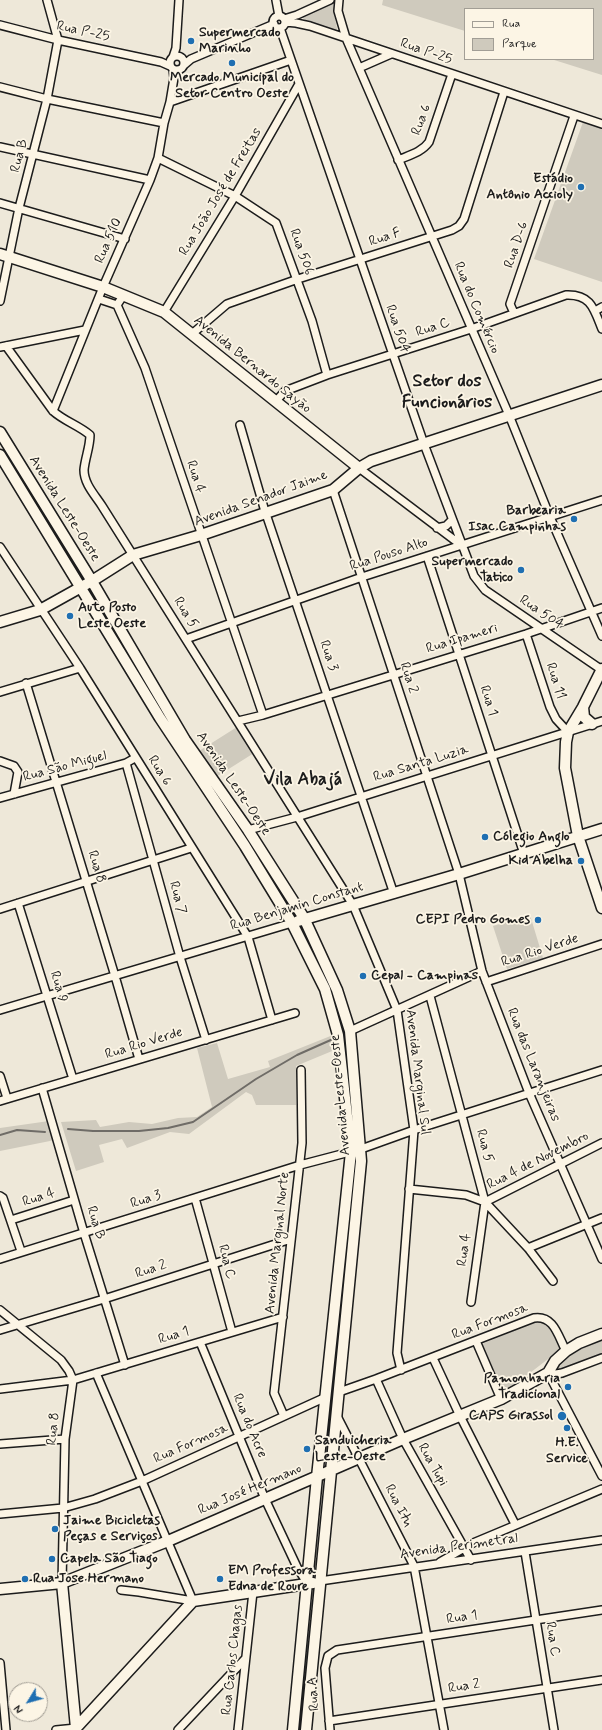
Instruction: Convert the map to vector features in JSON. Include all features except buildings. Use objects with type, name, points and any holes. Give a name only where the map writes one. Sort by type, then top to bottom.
[{"type":"main road","name":"Avenida Bernardo Sayão","points":[[5,256],[103,287],[164,312],[359,468]]},
{"type":"main road","name":"Avenida Senador Jaime","points":[[0,622],[40,610],[92,581],[133,555],[201,535],[333,490],[359,468],[371,461],[602,385]]},
{"type":"main road","name":"Avenida Leste-Oeste","points":[[0,432],[92,581],[185,740],[248,830],[304,918],[337,990],[350,1031],[356,1150],[337,1416],[306,1730]]},
{"type":"main road","name":"Avenida Leste-Oeste","points":[[0,456],[160,718],[245,846],[292,922],[325,989],[338,1035],[356,1150],[317,1477],[293,1730]]},
{"type":"main road","points":[[602,670],[568,732],[565,768],[578,836],[602,908]]},
{"type":"main road","points":[[583,707],[584,717],[597,722]]},
{"type":"main road","name":"Rua Benjamin Constant","points":[[292,922],[394,894],[602,829]]},
{"type":"main road","name":"Rua José Hermano","points":[[0,1589],[62,1583],[168,1541],[403,1439],[501,1399],[548,1373],[555,1361],[566,1351],[579,1343],[602,1334]]},
{"type":"main road","points":[[76,1729],[193,1601],[320,1581]]},
{"type":"main road","points":[[62,1583],[76,1729]]},
{"type":"street","points":[[47,0],[58,40]]},
{"type":"street","points":[[179,0],[176,48],[177,63],[191,59],[330,0]]},
{"type":"street","name":"Rua 504","points":[[276,0],[280,22],[299,84],[424,444],[474,576],[485,590],[602,670]]},
{"type":"street","name":"Rua do Comércio","points":[[339,0],[338,11],[346,38],[509,415],[550,517],[602,636]]},
{"type":"street","name":"Rua P-25","points":[[297,15],[310,26]]},
{"type":"street","name":"Rua P-25","points":[[280,22],[310,26],[574,116],[602,124]]},
{"type":"street","name":"Rua P-25","points":[[0,25],[58,40],[161,62],[177,63]]},
{"type":"street","name":"Rua B","points":[[0,301],[5,256],[34,154],[47,99],[58,40]]},
{"type":"street","points":[[359,68],[391,54]]},
{"type":"street","points":[[170,102],[291,60]]},
{"type":"street","name":"Rua 510","points":[[53,411],[85,330],[125,239],[158,158],[177,63]]},
{"type":"street","name":"Rua 6","points":[[398,160],[419,152],[429,142],[452,74]]},
{"type":"street","name":"Rua João José de Freitas","points":[[164,312],[235,196],[299,84]]},
{"type":"street","points":[[0,88],[164,123]]},
{"type":"street","name":"Rua F","points":[[192,334],[227,304],[298,279],[432,237],[459,226],[464,219],[504,92]]},
{"type":"street","name":"Rua D-6","points":[[514,313],[510,304],[574,116]]},
{"type":"street","points":[[0,147],[150,180]]},
{"type":"street","name":"Rua 506","points":[[158,158],[235,196],[276,222],[298,279],[312,321],[327,375]]},
{"type":"street","points":[[0,203],[125,239]]},
{"type":"street","name":"Rua C","points":[[276,401],[285,391],[327,375],[471,329],[566,294],[578,294],[588,300],[595,311]]},
{"type":"street","points":[[99,299],[117,305],[123,296]]},
{"type":"street","name":"Rua 4","points":[[117,305],[145,368],[263,716]]},
{"type":"street","points":[[602,308],[595,311],[602,329]]},
{"type":"street","points":[[3,346],[85,330]]},
{"type":"street","name":"Rua 5","points":[[3,346],[53,411],[61,418],[84,430],[90,435],[84,470],[88,487],[133,555],[353,905]]},
{"type":"street","name":"Rua 3","points":[[240,425],[266,513],[394,894]]},
{"type":"street","name":"Avenida Bernardo Sayão","points":[[359,468],[461,545]]},
{"type":"street","name":"Rua 2","points":[[333,490],[459,874]]},
{"type":"street","name":"Rua Pouso Alto","points":[[186,639],[295,599],[602,500]]},
{"type":"street","points":[[438,528],[446,526],[452,520]]},
{"type":"street","name":"Rua 6","points":[[0,547],[40,610],[80,668],[191,848],[248,937],[272,1020]]},
{"type":"street","name":"Rua 1","points":[[427,556],[524,854]]},
{"type":"street","name":"Rua Ipameri","points":[[238,721],[263,716],[393,674],[526,634],[602,608]]},
{"type":"street","name":"Rua 11","points":[[526,634],[550,707],[556,718],[568,732]]},
{"type":"street","points":[[0,692],[80,668]]},
{"type":"street","name":"Rua 8","points":[[26,683],[139,1059]]},
{"type":"street","name":"Rua Santa Luzia","points":[[248,830],[297,817],[597,722]]},
{"type":"street","name":"Rua São Miguel","points":[[0,798],[126,763],[135,758]]},
{"type":"street","points":[[0,761],[14,766],[18,772],[14,794]]},
{"type":"street","name":"Rua 7","points":[[126,763],[180,957],[206,1040]]},
{"type":"street","points":[[0,909],[191,848]]},
{"type":"street","name":"Rua das Laranjeiras","points":[[459,874],[482,971],[486,982],[530,1093],[602,1259]]},
{"type":"street","name":"Rua 9","points":[[18,903],[73,1079]]},
{"type":"street","name":"Avenida Marginal Sul","points":[[353,905],[397,1010],[414,1130],[397,1353],[401,1370]]},
{"type":"street","name":"Rua Benjamin Constant","points":[[0,1010],[248,937],[292,922]]},
{"type":"street","name":"Rua Rio Verde","points":[[486,982],[602,944]]},
{"type":"street","points":[[350,1031],[430,996],[482,971]]},
{"type":"street","name":"Rua 5","points":[[430,996],[485,1202],[528,1248],[553,1281]]},
{"type":"street","name":"Rua Rio Verde","points":[[4,1099],[295,1013]]},
{"type":"street","name":"Avenida Marginal Norte","points":[[284,1416],[274,1393],[302,1143],[301,1070]]},
{"type":"street","name":"Rua 3","points":[[0,1259],[300,1165],[356,1150],[462,1114],[602,1070]]},
{"type":"street","points":[[0,1076],[4,1099]]},
{"type":"street","name":"Rua B","points":[[42,1088],[74,1200],[125,1365]]},
{"type":"street","name":"Rua 4 de Novembro","points":[[485,1202],[602,1143]]},
{"type":"street","points":[[409,1189],[466,1195],[485,1202]]},
{"type":"street","points":[[0,1196],[3,1198],[21,1252]]},
{"type":"street","name":"Rua C","points":[[195,1198],[232,1332]]},
{"type":"street","name":"Rua 4","points":[[11,1220],[74,1200]]},
{"type":"street","name":"Rua 4","points":[[471,1302],[485,1202]]},
{"type":"street","points":[[528,1248],[602,1218]]},
{"type":"street","name":"Rua 2","points":[[18,1326],[291,1239]]},
{"type":"street","points":[[0,1310],[61,1360],[69,1371],[73,1380],[0,1389]]},
{"type":"street","name":"Rua 1","points":[[73,1380],[283,1317]]},
{"type":"street","name":"Rua Formosa","points":[[339,1392],[376,1380],[534,1318],[545,1318],[553,1324],[566,1351]]},
{"type":"street","points":[[0,1330],[18,1326]]},
{"type":"street","points":[[476,1340],[501,1399]]},
{"type":"street","name":"Rua do Acre","points":[[200,1342],[265,1499],[296,1567],[308,1583]]},
{"type":"street","points":[[433,1358],[460,1416],[515,1524]]},
{"type":"street","name":"Rua José Hermano","points":[[548,1373],[556,1374],[602,1358]]},
{"type":"street","points":[[96,1373],[193,1601]]},
{"type":"street","points":[[548,1373],[602,1476]]},
{"type":"street","name":"Rua 8","points":[[62,1583],[65,1439],[73,1380]]},
{"type":"street","name":"Rua Tupi","points":[[376,1380],[403,1439],[471,1560]]},
{"type":"street","name":"Rua Formosa","points":[[63,1508],[94,1500],[142,1481],[326,1397]]},
{"type":"street","name":"Rua Itu","points":[[337,1416],[414,1566]]},
{"type":"street","points":[[0,1444],[65,1439]]},
{"type":"street","points":[[438,1564],[463,1548],[515,1524],[602,1489]]},
{"type":"street","points":[[0,1514],[63,1508]]},
{"type":"street","name":"Avenida Perimetral","points":[[320,1581],[414,1566],[471,1560],[602,1540]]},
{"type":"street","name":"Rua C","points":[[525,1552],[554,1730]]},
{"type":"street","points":[[414,1566],[444,1730]]},
{"type":"street","points":[[121,1590],[193,1601]]},
{"type":"street","name":"Rua Carlos Chagas","points":[[238,1730],[253,1592]]},
{"type":"street","name":"Rua 1","points":[[328,1656],[337,1650],[602,1610]]},
{"type":"street","name":"Rua A","points":[[328,1656],[325,1668],[330,1730]]},
{"type":"street","points":[[178,1730],[246,1659]]},
{"type":"street","points":[[0,1664],[6,1730]]},
{"type":"street","name":"Rua 2","points":[[329,1721],[602,1680]]},
{"type":"street","points":[[56,1730],[76,1729]]},
{"type":"green space","points":[[383,0],[602,0],[602,75],[554,60],[594,60],[594,8],[464,8],[464,31],[382,5]]},
{"type":"green space","points":[[333,1],[335,3],[334,14],[338,33],[307,22],[303,18],[303,14]]},
{"type":"green space","name":"Estádio Antônio Accioly","points":[[583,122],[602,128],[602,282],[534,259]]},
{"type":"green space","points":[[237,727],[254,753],[216,777],[199,751]]},
{"type":"green space","points":[[530,915],[543,958],[507,969],[493,926]]},
{"type":"green space","points":[[333,1035],[337,1049],[296,1066],[296,1105],[256,1105],[252,1095],[246,1092],[189,1134],[170,1132],[127,1148],[122,1139],[99,1145],[104,1162],[76,1171],[61,1122],[96,1120],[100,1127],[129,1122],[152,1124],[178,1118],[197,1117],[212,1107],[197,1048],[217,1043],[228,1079],[270,1067],[268,1061]]},
{"type":"green space","points":[[49,1121],[55,1140],[0,1151],[0,1128]]},
{"type":"green space","points":[[540,1320],[546,1323],[561,1349],[504,1393],[482,1344]]},
{"type":"green space","points":[[602,1338],[602,1356],[554,1373],[552,1367],[569,1354]]},
{"type":"waterway","points":[[68,1129],[93,1131],[139,1131],[168,1128],[193,1122],[256,1079],[297,1055],[333,1039]]},
{"type":"waterway","points":[[0,1135],[17,1130],[45,1132]]},
{"type":"place","name":"Supermercado Marinho","points":[[191,41]]},
{"type":"place","name":"Mercado Municipal do Setor Centro Oeste","points":[[232,63]]},
{"type":"place","name":"Estádio Antônio Accioly","points":[[581,187]]},
{"type":"place","name":"Barbearia Isac Campinhas","points":[[574,519]]},
{"type":"place","name":"Supermercado Tatico","points":[[521,570]]},
{"type":"place","name":"Auto Posto Leste Oeste","points":[[70,616]]},
{"type":"place","name":"Cólegio Anglo","points":[[485,837]]},
{"type":"place","name":"Kid Abelha","points":[[581,861]]},
{"type":"place","name":"CEPI Pedro Gomes","points":[[538,920]]},
{"type":"place","name":"Cepal - Campinas","points":[[363,976]]},
{"type":"place","name":"Pamonharia Tradicional","points":[[568,1387]]},
{"type":"place","name":"CAPS Girassol","points":[[562,1416]]},
{"type":"place","name":"H.E. Service","points":[[567,1428]]},
{"type":"place","name":"Sanduicheria Leste-Oeste","points":[[307,1449]]},
{"type":"place","name":"Jaime Bicicletas Peças e Serviços","points":[[55,1529]]},
{"type":"place","name":"Capela São Tiago","points":[[52,1559]]},
{"type":"place","name":"Rua Jose Hermano","points":[[25,1579]]},
{"type":"place","name":"EM Professora Edna de Roure","points":[[220,1579]]},
{"type":"district","name":"Setor dos Funcionários","points":[[447,392]]},
{"type":"district","name":"Vila Abajá","points":[[303,780]]}]
